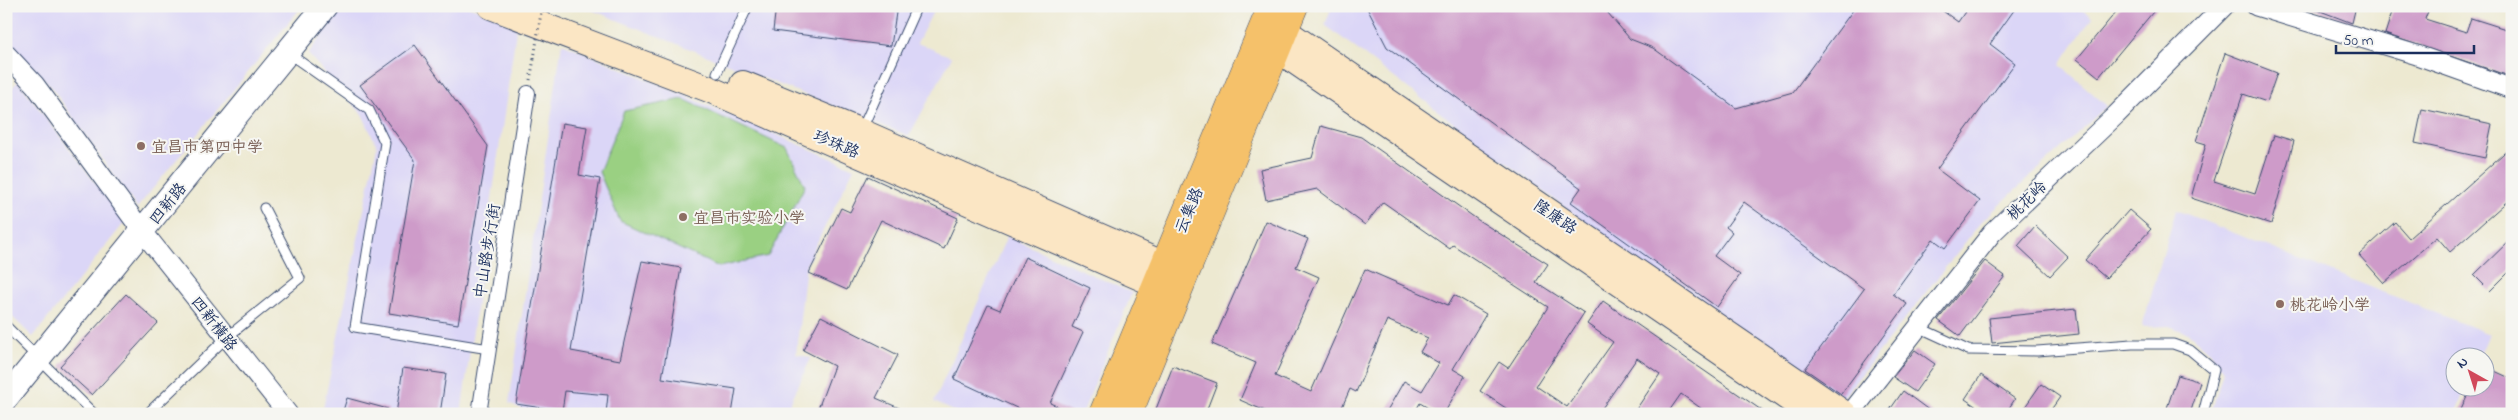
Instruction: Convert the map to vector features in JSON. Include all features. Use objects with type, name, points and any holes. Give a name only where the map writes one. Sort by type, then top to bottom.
[{"type":"main road","name":"珍珠路","points":[[491,6],[709,89],[1171,280]]},
{"type":"main road","name":"珍珠路","points":[[541,6],[716,73],[861,132],[1171,280]]},
{"type":"main road","name":"云集路","points":[[1128,414],[1171,280],[1276,24]]},
{"type":"main road","name":"隆康路","points":[[1276,24],[1812,414]]},
{"type":"main road","name":"隆康路","points":[[1276,24],[1844,414]]},
{"type":"main road","name":"云集路","points":[[1103,414],[1171,280]]},
{"type":"street","name":"四新路","points":[[6,398],[326,6]]},
{"type":"street","name":"桃花岭","points":[[1850,414],[1992,233],[2116,115],[2224,6]]},
{"type":"street","points":[[2256,6],[2417,55],[2512,89]]},
{"type":"street","name":"四新横路","points":[[6,54],[35,85],[143,232],[288,414]]},
{"type":"street","name":"中山路步行街","points":[[479,414],[528,93]]},
{"type":"lane","points":[[716,73],[748,6]]},
{"type":"lane","points":[[861,132],[917,6]]},
{"type":"lane","points":[[288,53],[369,110],[385,144],[355,327],[489,349]]},
{"type":"lane","points":[[147,414],[226,338],[300,278],[264,208]]},
{"type":"lane","points":[[6,326],[94,414]]},
{"type":"lane","points":[[1918,327],[1968,350],[2037,351],[2132,344],[2173,344],[2190,350],[2214,370],[2203,414]]},
{"type":"path","points":[[534,59],[541,6]]},
{"type":"shaded area","name":"宜昌市第四中学","points":[[6,6],[302,6],[137,208],[50,85],[6,39]]},
{"type":"shaded area","points":[[344,6],[468,6],[517,24],[461,414],[322,414],[377,146],[362,114],[308,54]]},
{"type":"shaded area","points":[[582,6],[936,6],[917,43],[952,57],[909,136]]},
{"type":"shaded area","points":[[1332,6],[2077,6],[2092,17],[2060,65],[2107,106],[1982,221],[1841,400],[1618,248],[1325,25]]},
{"type":"shaded area","name":"宜昌市实验小学","points":[[562,43],[854,168],[806,265],[796,354],[811,358],[785,414],[533,414],[509,403]]},
{"type":"shaded area","points":[[18,81],[125,222],[33,337],[6,311],[6,95]]},
{"type":"shaded area","name":"桃花岭小学","points":[[2176,210],[2489,334],[2483,348],[2446,348],[2446,398],[2462,398],[2455,414],[2211,414],[2223,371],[2210,352],[2188,333],[2169,326],[2142,327]]},
{"type":"shaded area","points":[[1007,236],[1132,293],[1082,414],[960,414],[934,402]]},
{"type":"green space","points":[[683,99],[787,148],[805,186],[768,256],[719,267],[620,221],[599,172],[624,111]]},
{"type":"building","points":[[776,6],[897,6],[891,46],[773,31]]},
{"type":"building","points":[[1366,6],[1602,6],[1630,39],[1653,48],[1736,108],[1793,92],[1856,6],[1936,6],[1958,22],[1969,6],[2017,6],[1990,44],[2015,63],[1937,169],[1980,201],[1945,248],[1933,239],[1893,294],[1907,304],[1841,394],[1805,369],[1864,289],[1744,202],[1726,227],[1732,232],[1714,256],[1740,275],[1717,307],[1571,202],[1581,188],[1387,47]]},
{"type":"building","points":[[2121,6],[2158,6],[2099,77],[2077,59]]},
{"type":"building","points":[[2307,6],[2356,6],[2352,23]]},
{"type":"building","points":[[2394,6],[2430,6],[2425,19],[2466,32],[2471,18],[2512,31],[2512,77],[2385,34]]},
{"type":"building","points":[[415,45],[488,146],[458,324],[389,313],[415,160],[360,85]]},
{"type":"building","points":[[2225,53],[2277,73],[2267,102],[2243,94],[2214,181],[2255,194],[2274,135],[2294,141],[2271,224],[2191,198],[2206,144],[2196,141]]},
{"type":"building","points":[[2422,109],[2492,124],[2485,158],[2415,143]]},
{"type":"building","points":[[562,123],[587,127],[579,175],[600,179],[571,351],[620,360],[642,261],[681,268],[662,378],[736,389],[732,414],[606,414],[608,395],[565,391],[562,411],[516,404]]},
{"type":"building","points":[[1321,126],[1361,137],[1478,220],[1548,264],[1536,282],[1584,313],[1536,386],[1567,407],[1613,342],[1587,324],[1603,301],[1767,414],[1709,414],[1681,394],[1667,414],[1633,414],[1660,374],[1637,358],[1598,414],[1515,414],[1480,391],[1499,362],[1508,368],[1548,307],[1453,245],[1450,249],[1383,202],[1365,225],[1317,189],[1266,200],[1260,169],[1312,158]]},
{"type":"building","points":[[2512,146],[2512,197],[2450,252],[2437,237],[2384,283],[2359,255],[2395,222],[2409,238]]},
{"type":"building","points":[[868,176],[958,218],[944,249],[881,220],[847,290],[809,273],[841,208],[850,212]]},
{"type":"building","points":[[2129,210],[2151,229],[2106,278],[2085,260]]},
{"type":"building","points":[[1266,221],[1308,239],[1296,267],[1319,277],[1275,376],[1311,392],[1365,269],[1448,305],[1454,295],[1486,314],[1453,369],[1465,376],[1444,414],[1438,414],[1420,403],[1414,414],[1385,414],[1404,381],[1422,391],[1439,363],[1420,352],[1428,338],[1387,320],[1356,392],[1350,389],[1339,414],[1272,414],[1240,400],[1256,363],[1212,344]]},
{"type":"building","points":[[2035,226],[2068,257],[2050,276],[2018,246]]},
{"type":"building","points":[[2512,238],[2512,269],[2490,291],[2474,275]]},
{"type":"building","points":[[1025,257],[1090,288],[1072,327],[1083,332],[1050,403],[1074,414],[1017,414],[1019,409],[954,379],[988,305],[1000,310]]},
{"type":"building","points":[[1985,261],[2005,276],[1960,336],[1938,320]]},
{"type":"building","points":[[126,294],[158,323],[92,395],[60,366]]},
{"type":"building","points":[[2076,309],[2079,334],[1992,343],[1989,318]]},
{"type":"building","points":[[821,316],[898,355],[876,398],[913,414],[816,414],[834,366],[803,350]]},
{"type":"building","points":[[1915,350],[1935,364],[1915,392],[1893,377]]},
{"type":"building","points":[[1173,366],[1217,383],[1205,414],[1154,414]]},
{"type":"building","points":[[403,368],[446,374],[440,414],[396,414]]},
{"type":"building","points":[[2496,372],[2512,379],[2512,397],[2506,414],[2459,414],[2466,398],[2496,398]]},
{"type":"building","points":[[1981,375],[2015,399],[2005,414],[1987,414],[1965,399]]},
{"type":"building","points":[[2178,375],[2200,382],[2190,414],[2165,414]]},
{"type":"building","points":[[2041,384],[2060,397],[2048,414],[2020,414]]},
{"type":"building","points":[[1903,391],[1934,414],[1887,414]]},
{"type":"building","points":[[347,398],[388,409],[388,414],[342,414]]},
{"type":"place","name":"宜昌市第四中学","points":[[141,146]]},
{"type":"place","name":"宜昌市实验小学","points":[[683,217]]},
{"type":"place","name":"桃花岭小学","points":[[2280,304]]}]
